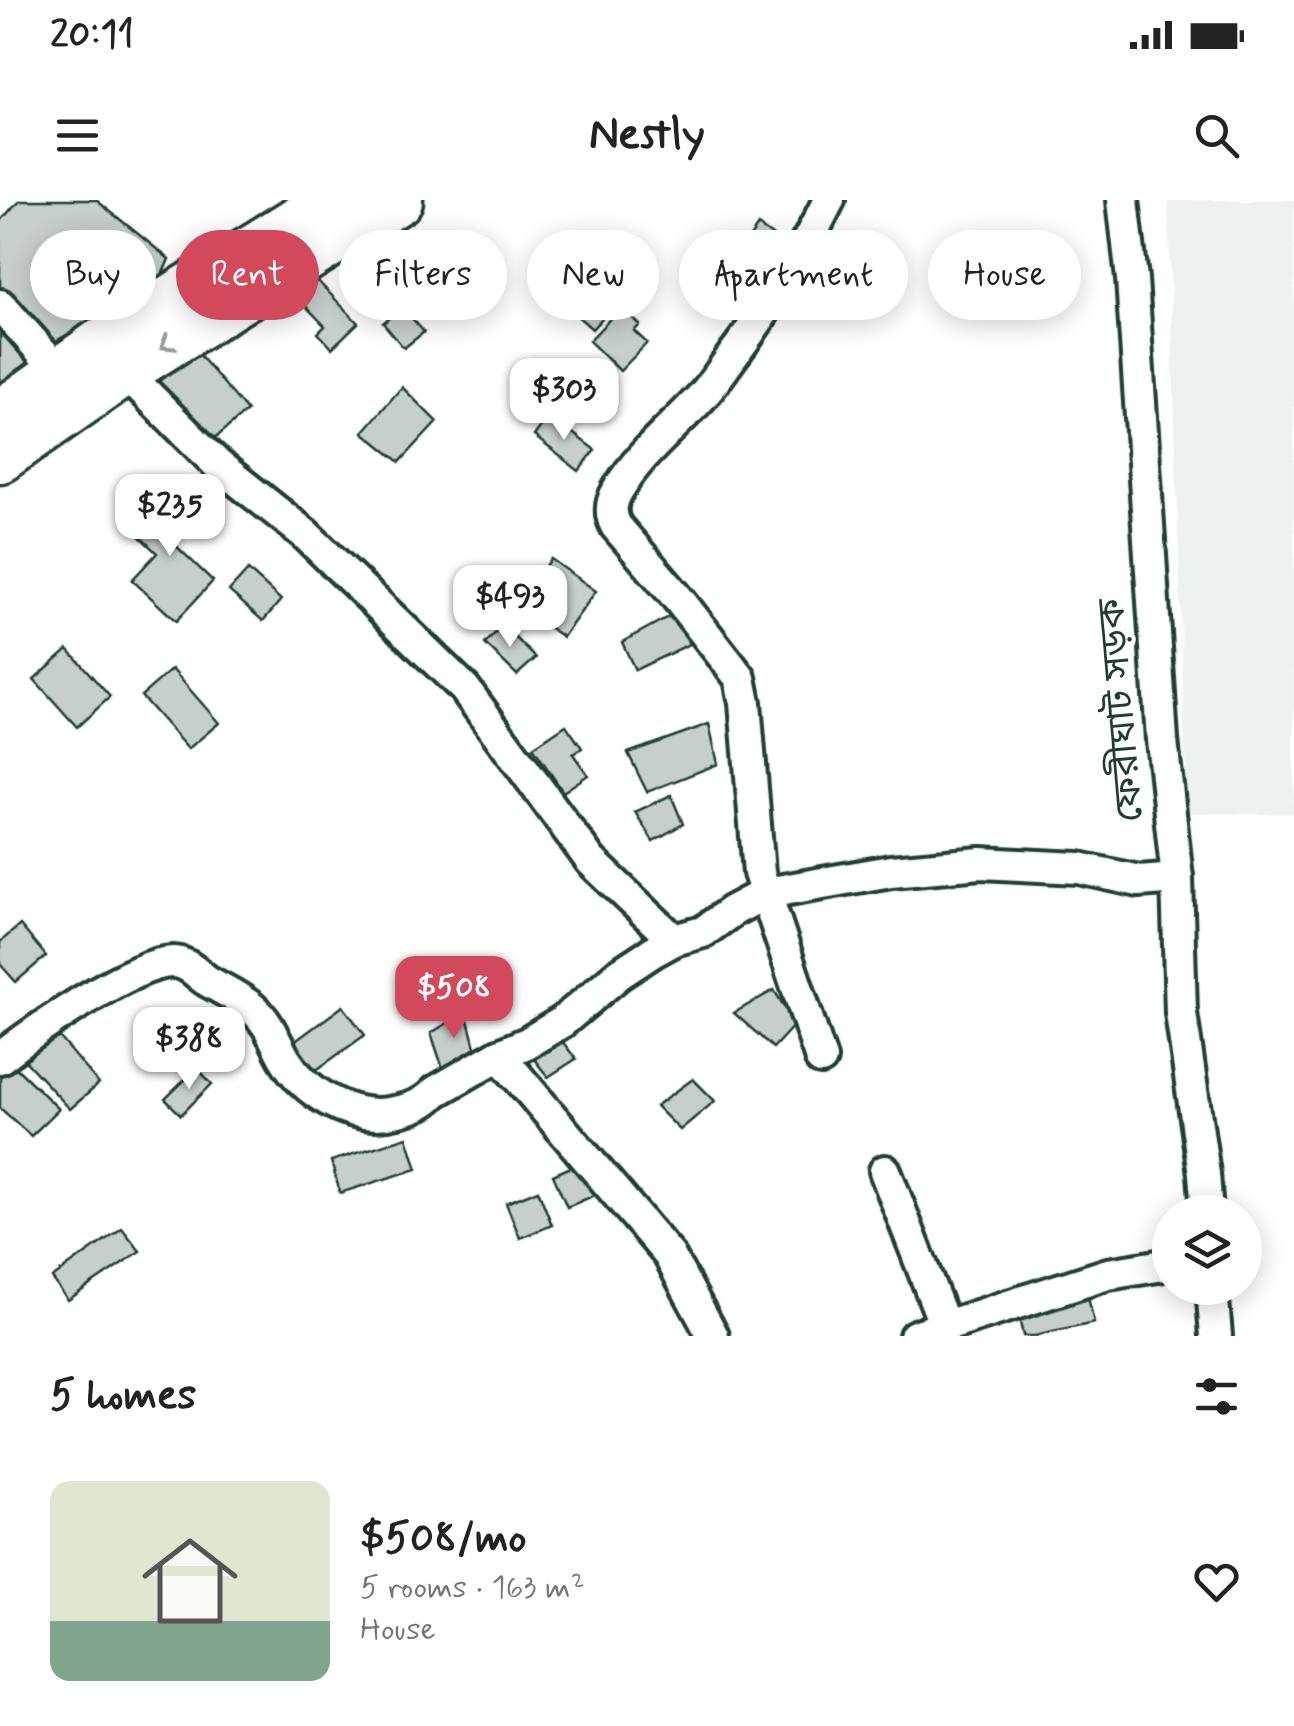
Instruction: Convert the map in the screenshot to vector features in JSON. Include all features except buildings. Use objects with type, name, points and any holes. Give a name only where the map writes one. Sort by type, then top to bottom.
[{"type":"main road","points":[[0,458],[111,358],[330,200]]},
{"type":"main road","points":[[0,415],[60,372],[111,358],[398,200]]},
{"type":"street","points":[[822,1058],[759,873],[740,678],[616,526],[611,518],[611,505],[640,458],[706,392],[747,336],[807,246],[829,200]]},
{"type":"street","name":"ফেরীঘাট সড়ক","points":[[1122,200],[1132,280],[1162,740],[1177,878],[1181,1013],[1206,1195]]},
{"type":"street","points":[[0,305],[60,372]]},
{"type":"street","points":[[111,358],[218,465],[305,534],[466,688],[590,862],[674,940]]},
{"type":"street","points":[[0,1058],[100,991],[172,962],[188,965],[252,1008],[272,1031],[285,1059],[316,1093],[362,1113],[383,1114],[407,1110],[428,1100],[498,1055],[527,1044],[562,1022],[618,974],[674,940],[703,932],[766,892],[872,874],[981,863],[1079,868],[1139,881],[1177,878]]},
{"type":"street","points":[[498,1055],[670,1256],[713,1336]]},
{"type":"street","points":[[886,1171],[945,1326]]},
{"type":"street","points":[[916,1336],[1108,1274],[1152,1267]]},
{"type":"street","points":[[1213,1305],[1216,1336]]},
{"type":"shaded area","points":[[1168,200],[1294,200],[1294,814],[1187,813]]}]
